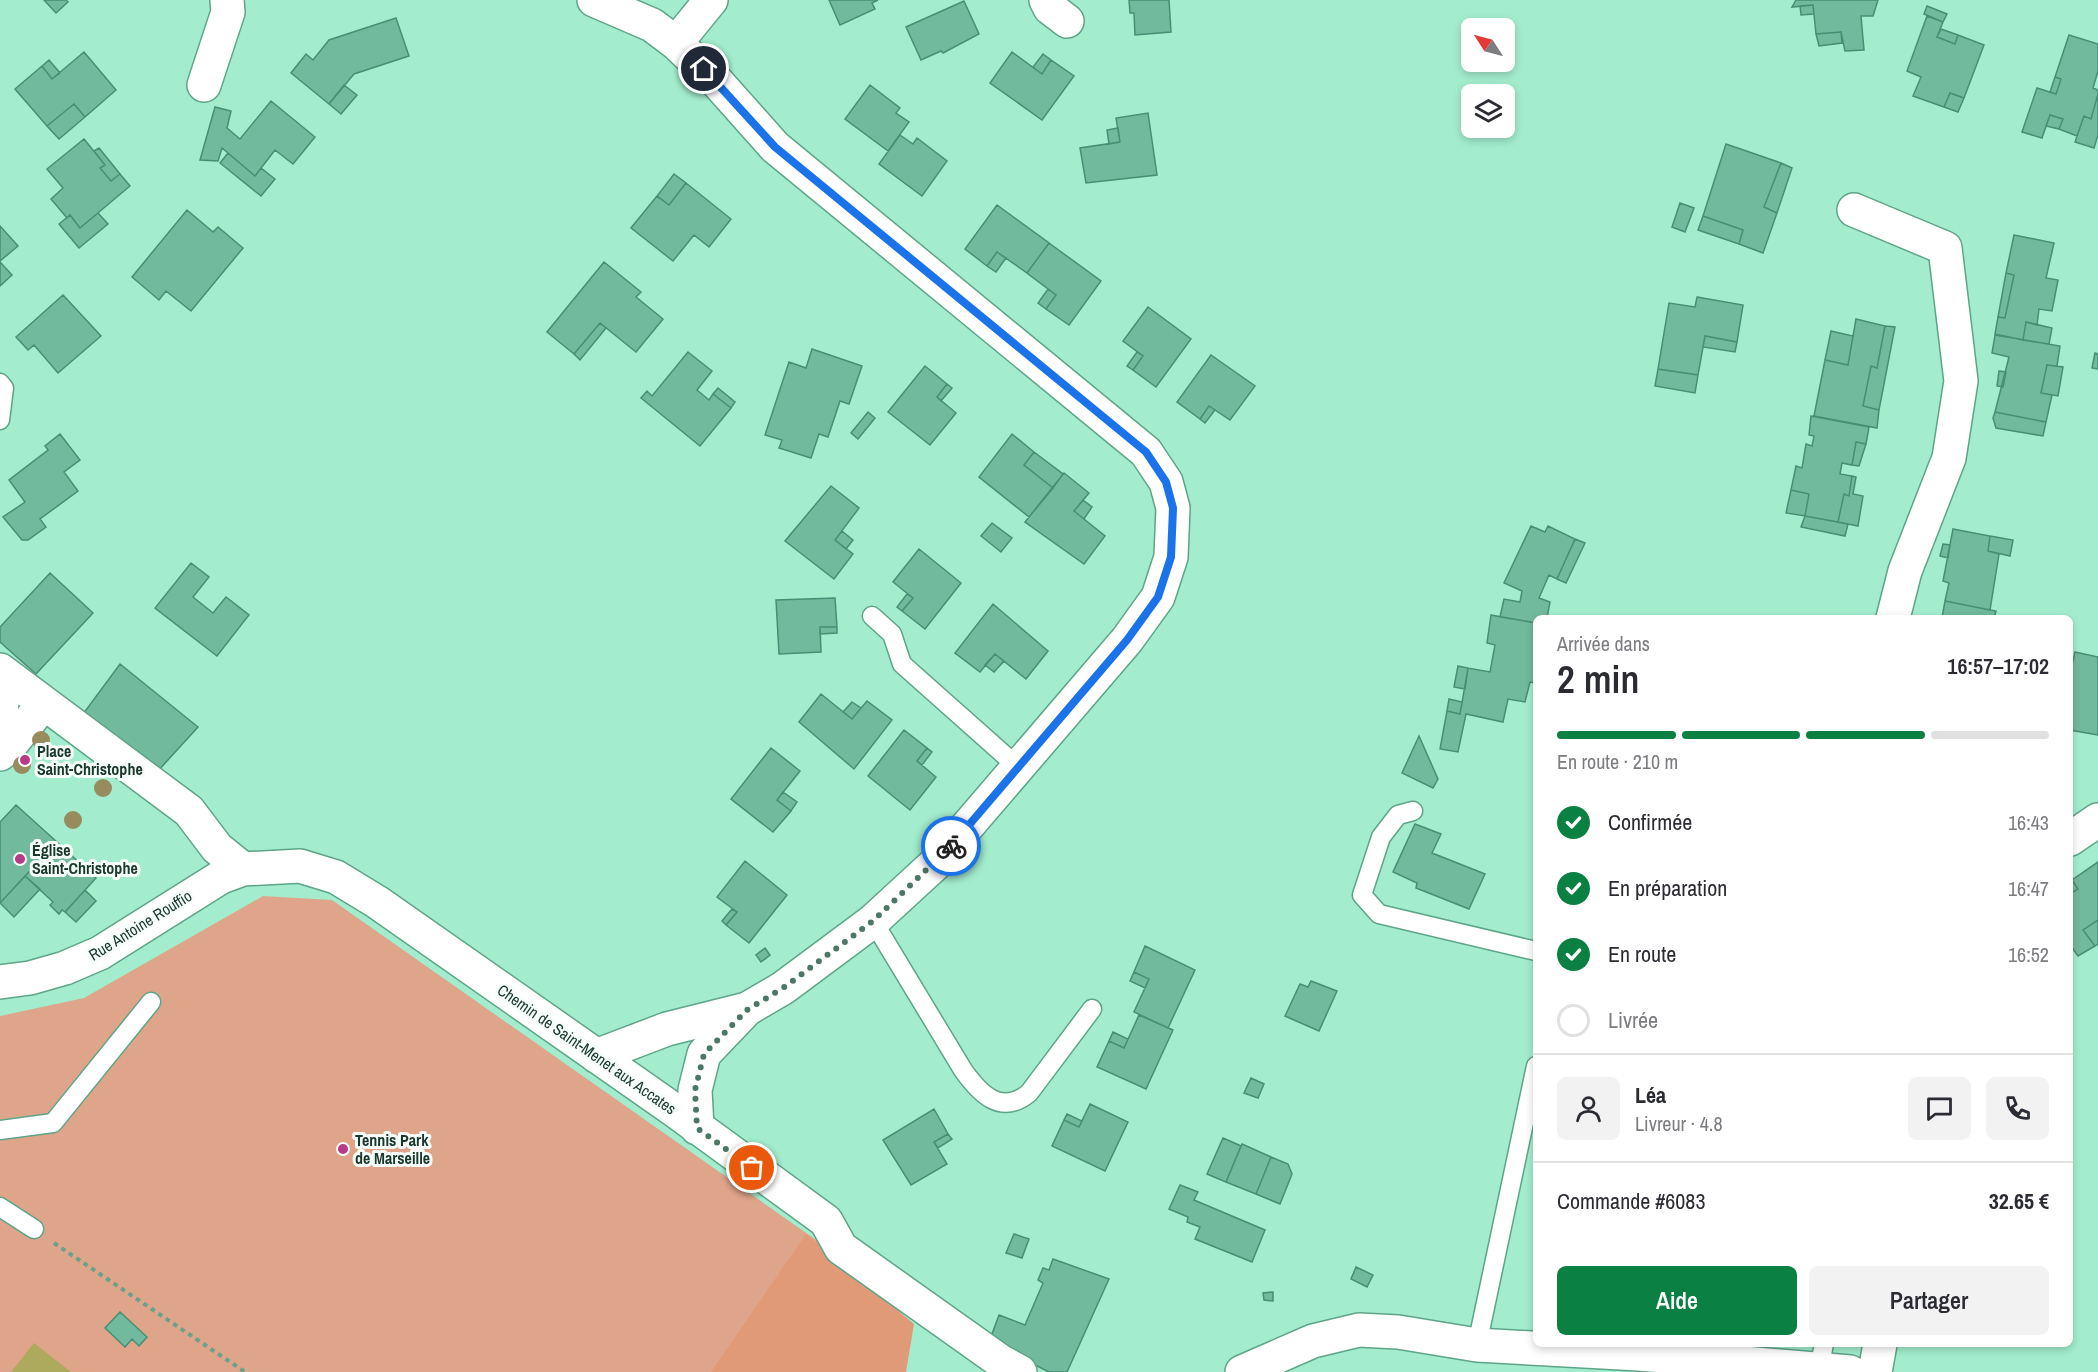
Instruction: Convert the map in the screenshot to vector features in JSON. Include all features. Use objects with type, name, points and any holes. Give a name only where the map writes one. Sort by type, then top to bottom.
[{"type":"street","points":[[204,85],[228,12],[227,0]]},
{"type":"street","points":[[594,0],[651,25],[676,43],[718,83],[775,147],[1146,452],[1166,482],[1173,508],[1171,557],[1158,597],[1127,640],[935,864],[873,921],[783,988],[747,1010],[704,1054],[695,1090],[697,1128]]},
{"type":"street","points":[[676,43],[711,0]]},
{"type":"street","points":[[1854,210],[1945,248],[1961,381],[1949,458],[1905,571],[1894,615]]},
{"type":"street","points":[[3,672],[189,811],[216,848],[243,869]]},
{"type":"street","points":[[0,722],[3,672]]},
{"type":"street","points":[[0,754],[9,747],[43,704]]},
{"type":"street","points":[[2073,837],[2098,820]]},
{"type":"street","name":"Chemin de Saint-Menet aux Accates","points":[[243,869],[300,866],[336,877],[377,902],[826,1221],[841,1248],[1000,1361],[1020,1372]]},
{"type":"street","name":"Rue Antoine Rouffio","points":[[0,982],[30,978],[65,968],[100,953],[200,888],[243,869]]},
{"type":"street","points":[[596,1056],[667,1029],[747,1010]]},
{"type":"street","points":[[1242,1372],[1313,1341],[1359,1330],[1398,1332],[1477,1344],[1533,1347]]},
{"type":"street","points":[[1536,1347],[1831,1362]]},
{"type":"street","points":[[1875,1372],[1879,1347]]},
{"type":"lane","points":[[0,383],[3,388],[0,420]]},
{"type":"lane","points":[[872,616],[892,634],[902,664],[1019,768]]},
{"type":"lane","points":[[1413,811],[1398,815],[1381,837],[1362,895],[1379,914],[1533,950]]},
{"type":"lane","points":[[873,921],[963,1070],[978,1091],[998,1103],[1019,1101],[1029,1093],[1092,1009]]},
{"type":"lane","points":[[0,1130],[53,1123],[151,1002]]},
{"type":"lane","points":[[1477,1344],[1533,1080]]},
{"type":"lane","points":[[0,1206],[34,1229]]},
{"type":"path","points":[[34,1229],[245,1372]]},
{"type":"shaded area","name":"Tennis Park de Marseille","points":[[263,896],[332,900],[876,1282],[805,1372],[0,1372],[0,1016],[84,998]]},
{"type":"shaded area","points":[[806,1234],[914,1324],[906,1372],[711,1372]]},
{"type":"shaded area","points":[[34,1343],[71,1372],[11,1372]]},
{"type":"building","points":[[44,0],[66,0],[68,2],[56,13]]},
{"type":"building","points":[[829,0],[878,0],[872,3],[875,9],[840,25]]},
{"type":"building","points":[[1129,0],[1169,0],[1171,32],[1135,35],[1134,13],[1130,13]]},
{"type":"building","points":[[1796,0],[1878,0],[1873,16],[1861,16],[1864,50],[1845,51],[1841,32],[1816,34],[1813,5],[1792,7]]},
{"type":"building","points":[[964,1],[979,34],[943,53],[941,51],[921,60],[906,27]]},
{"type":"building","points":[[1813,5],[1814,14],[1801,15],[1800,6]]},
{"type":"building","points":[[1927,6],[1947,14],[1943,22],[1924,14]]},
{"type":"building","points":[[1927,16],[1943,22],[1937,37],[1955,44],[1958,35],[1984,45],[1964,98],[1950,93],[1944,107],[1913,96],[1921,77],[1907,71]]},
{"type":"building","points":[[396,18],[409,56],[354,74],[329,104],[291,73],[306,54],[313,60],[329,40]]},
{"type":"building","points":[[1941,29],[1958,35],[1955,44],[1937,37]]},
{"type":"building","points":[[1841,32],[1842,43],[1819,46],[1816,34]]},
{"type":"building","points":[[2069,35],[2098,44],[2098,71],[2093,88],[2098,90],[2098,94],[2091,119],[2084,116],[2077,136],[2059,129],[2063,119],[2050,115],[2042,138],[2022,132],[2037,88],[2056,94],[2061,79],[2055,77]]},
{"type":"building","points":[[84,52],[116,90],[85,117],[74,104],[47,126],[15,89],[42,66],[52,79]]},
{"type":"building","points":[[1012,52],[1042,74],[1051,60],[1074,76],[1042,120],[990,83]]},
{"type":"building","points":[[1043,54],[1051,60],[1042,74],[1033,67]]},
{"type":"building","points":[[49,60],[60,73],[52,79],[42,66]]},
{"type":"building","points":[[2055,77],[2061,79],[2056,94],[2050,92]]},
{"type":"building","points":[[344,85],[357,95],[341,114],[329,104]]},
{"type":"building","points":[[870,85],[900,108],[896,113],[909,122],[888,151],[845,119]]},
{"type":"building","points":[[1950,93],[1964,98],[1958,112],[1944,107]]},
{"type":"building","points":[[2098,94],[2098,135],[2094,148],[2075,142],[2084,116],[2091,119]]},
{"type":"building","points":[[271,101],[315,137],[293,164],[275,150],[255,176],[222,148],[218,161],[200,160],[215,107],[231,111],[227,128],[240,139]]},
{"type":"building","points":[[74,104],[85,117],[59,139],[47,126]]},
{"type":"building","points":[[1148,113],[1157,175],[1086,183],[1080,148],[1120,142],[1116,118]]},
{"type":"building","points":[[2050,115],[2063,119],[2059,129],[2046,126]]},
{"type":"building","points":[[1118,128],[1120,142],[1109,144],[1107,130]]},
{"type":"building","points":[[900,135],[913,144],[917,138],[947,161],[922,196],[879,164]]},
{"type":"building","points":[[84,139],[105,165],[100,168],[111,181],[120,174],[130,186],[80,228],[70,215],[67,218],[51,199],[63,188],[47,169]]},
{"type":"building","points":[[1726,144],[1781,163],[1764,207],[1777,213],[1763,253],[1739,244],[1743,230],[1703,216]]},
{"type":"building","points":[[99,148],[120,174],[111,181],[100,168],[105,165],[94,151]]},
{"type":"building","points":[[228,153],[255,176],[261,168],[275,179],[261,196],[220,163]]},
{"type":"building","points":[[1781,163],[1792,168],[1777,213],[1764,207]]},
{"type":"building","points":[[674,174],[686,183],[669,205],[657,196]]},
{"type":"building","points":[[686,183],[731,219],[709,247],[694,235],[673,261],[631,228],[657,196],[669,205]]},
{"type":"building","points":[[1680,203],[1694,208],[1685,232],[1672,227]]},
{"type":"building","points":[[997,205],[1049,243],[1027,273],[997,252],[987,266],[965,249]]},
{"type":"building","points":[[187,210],[213,232],[218,227],[243,248],[191,311],[166,291],[159,300],[132,277]]},
{"type":"building","points":[[98,213],[108,224],[79,248],[59,224],[70,215],[80,228]]},
{"type":"building","points":[[1703,216],[1743,230],[1739,244],[1698,230]]},
{"type":"building","points":[[0,226],[18,246],[0,261]]},
{"type":"building","points":[[2014,235],[2054,243],[2046,278],[2058,280],[2052,311],[2039,309],[2037,325],[2026,322],[2023,340],[1995,334],[1998,317],[2005,318],[2014,275],[2006,273]]},
{"type":"building","points":[[1049,243],[1101,281],[1069,325],[1046,309],[1056,295],[1027,273]]},
{"type":"building","points":[[997,252],[1006,258],[996,272],[987,266]]},
{"type":"building","points":[[0,262],[12,275],[0,286]]},
{"type":"building","points":[[604,262],[641,292],[636,297],[663,319],[636,352],[600,323],[574,354],[547,332]]},
{"type":"building","points":[[2006,273],[2014,275],[2005,318],[1998,317]]},
{"type":"building","points":[[1048,289],[1056,295],[1046,309],[1038,303]]},
{"type":"building","points":[[63,295],[101,336],[58,373],[34,345],[28,350],[16,337]]},
{"type":"building","points":[[1697,297],[1743,305],[1737,342],[1705,336],[1698,375],[1658,369],[1669,303],[1695,307]]},
{"type":"building","points":[[1148,307],[1191,339],[1156,387],[1133,370],[1143,356],[1123,341]]},
{"type":"building","points":[[1856,319],[1885,326],[1877,368],[1871,366],[1863,406],[1879,410],[1877,428],[1814,416],[1825,360],[1848,365]]},
{"type":"building","points":[[2026,322],[2052,328],[2049,344],[2023,340]]},
{"type":"building","points":[[600,323],[606,328],[580,360],[574,354]]},
{"type":"building","points":[[1885,326],[1895,327],[1879,410],[1863,406],[1871,366],[1877,368]]},
{"type":"building","points":[[1831,331],[1853,336],[1848,365],[1825,360]]},
{"type":"building","points":[[1995,335],[2060,346],[2057,366],[2047,365],[2041,393],[2052,395],[2046,422],[1995,412],[2009,357],[1992,353]]},
{"type":"building","points":[[1705,336],[1737,342],[1735,352],[1703,347]]},
{"type":"building","points":[[812,349],[862,366],[849,404],[840,401],[828,437],[819,434],[811,458],[779,448],[782,440],[765,435],[789,362],[806,368]]},
{"type":"building","points":[[688,352],[712,371],[697,390],[709,400],[713,394],[731,408],[700,446],[641,398],[647,391],[652,396]]},
{"type":"building","points":[[1137,352],[1143,356],[1133,370],[1127,366]]},
{"type":"building","points":[[2095,353],[2098,354],[2098,369],[2092,368]]},
{"type":"building","points":[[1211,355],[1255,386],[1230,420],[1209,406],[1200,419],[1177,402]]},
{"type":"building","points":[[2047,365],[2063,367],[2058,396],[2041,393]]},
{"type":"building","points":[[925,366],[947,384],[937,397],[956,413],[930,445],[888,412]]},
{"type":"building","points":[[1658,369],[1698,375],[1695,393],[1655,386]]},
{"type":"building","points":[[1999,371],[2006,372],[2003,387],[1997,386]]},
{"type":"building","points":[[947,384],[952,388],[941,401],[937,397]]},
{"type":"building","points":[[718,388],[735,402],[731,408],[713,394]]},
{"type":"building","points":[[1209,406],[1215,410],[1205,423],[1200,419]]},
{"type":"building","points":[[868,412],[875,418],[858,439],[851,433]]},
{"type":"building","points":[[1995,412],[2046,422],[2043,436],[1996,428],[1993,418]]},
{"type":"building","points":[[1811,416],[1869,427],[1866,444],[1856,442],[1852,465],[1842,463],[1840,474],[1852,476],[1849,496],[1844,494],[1838,522],[1805,516],[1809,494],[1791,490],[1796,466],[1802,468],[1806,444],[1812,446],[1814,436],[1809,435]]},
{"type":"building","points":[[60,434],[80,460],[64,472],[78,491],[40,519],[46,527],[28,540],[22,540],[3,517],[25,502],[9,480],[48,450],[45,446]]},
{"type":"building","points":[[1012,434],[1034,452],[1024,465],[1053,488],[1029,517],[979,477]]},
{"type":"building","points":[[1856,442],[1866,444],[1859,466],[1852,465]]},
{"type":"building","points":[[1034,452],[1063,474],[1053,488],[1024,465]]},
{"type":"building","points":[[1064,473],[1089,493],[1074,511],[1105,536],[1084,564],[1025,522]]},
{"type":"building","points":[[1852,476],[1856,477],[1853,494],[1863,496],[1858,526],[1838,522],[1844,494],[1849,496]]},
{"type":"building","points":[[831,486],[859,508],[835,540],[853,554],[834,579],[785,541]]},
{"type":"building","points":[[1791,490],[1809,494],[1805,516],[1786,513]]},
{"type":"building","points":[[1083,500],[1092,507],[1084,519],[1074,511]]},
{"type":"building","points":[[1805,516],[1848,524],[1845,536],[1801,527]]},
{"type":"building","points":[[992,523],[1012,538],[1001,552],[981,536]]},
{"type":"building","points":[[1531,526],[1545,532],[1548,526],[1575,539],[1557,579],[1549,575],[1539,598],[1550,602],[1548,615],[1533,615],[1533,622],[1500,617],[1504,599],[1520,602],[1522,591],[1504,583]]},
{"type":"building","points":[[1953,529],[1990,536],[1988,551],[1999,554],[1990,610],[1945,601],[1949,583],[1943,581]]},
{"type":"building","points":[[842,531],[853,540],[846,549],[835,540]]},
{"type":"building","points":[[1990,536],[2013,540],[2010,556],[1988,551]]},
{"type":"building","points":[[1575,539],[1585,543],[1566,583],[1557,579]]},
{"type":"building","points":[[1943,544],[1950,545],[1948,558],[1940,556]]},
{"type":"building","points":[[919,549],[961,583],[925,629],[902,611],[913,598],[893,582]]},
{"type":"building","points":[[191,563],[209,577],[193,597],[213,613],[226,597],[249,615],[217,656],[155,608]]},
{"type":"building","points":[[50,573],[93,613],[36,674],[0,642],[0,627]]},
{"type":"building","points":[[907,594],[913,598],[902,611],[897,607]]},
{"type":"building","points":[[835,598],[837,627],[820,627],[821,652],[779,654],[776,600]]},
{"type":"building","points":[[1945,601],[1996,611],[1995,615],[1943,615]]},
{"type":"building","points":[[993,604],[1048,651],[1026,679],[995,654],[980,672],[955,653]]},
{"type":"building","points":[[1491,615],[1533,622],[1533,682],[1530,682],[1525,702],[1508,699],[1503,722],[1466,714],[1458,752],[1440,749],[1447,711],[1460,714],[1468,668],[1490,672],[1495,645],[1487,643]]},
{"type":"building","points":[[820,627],[837,627],[837,633],[820,634]]},
{"type":"building","points":[[2075,652],[2098,657],[2098,735],[2073,731]]},
{"type":"building","points":[[995,654],[1004,661],[994,672],[985,665]]},
{"type":"building","points":[[120,664],[198,727],[157,772],[83,714]]},
{"type":"building","points":[[1458,666],[1468,668],[1465,689],[1454,687]]},
{"type":"building","points":[[821,694],[852,719],[867,701],[892,720],[854,769],[799,722]]},
{"type":"building","points":[[1449,699],[1462,702],[1460,714],[1447,711]]},
{"type":"building","points":[[852,702],[861,708],[852,719],[843,712]]},
{"type":"building","points":[[904,730],[927,748],[917,761],[936,777],[910,810],[868,776]]},
{"type":"building","points":[[1419,736],[1438,779],[1433,788],[1402,773]]},
{"type":"building","points":[[771,748],[800,771],[777,800],[791,811],[773,832],[731,799]]},
{"type":"building","points":[[927,748],[932,752],[922,765],[917,761]]},
{"type":"building","points":[[783,792],[797,802],[791,811],[777,800]]},
{"type":"building","name":"Église Saint-Christophe","points":[[16,805],[57,842],[0,903],[0,822]]},
{"type":"building","points":[[1415,824],[1441,834],[1432,853],[1485,874],[1469,909],[1416,888],[1417,883],[1393,872]]},
{"type":"building","points":[[57,842],[96,878],[65,912],[62,910],[59,914],[50,905],[53,902],[25,876]]},
{"type":"building","points":[[745,861],[787,895],[749,943],[726,925],[737,912],[717,897]]},
{"type":"building","points":[[2098,862],[2098,920],[2083,930],[2095,946],[2078,956],[2073,949],[2073,892],[2078,889],[2073,879]]},
{"type":"building","points":[[25,876],[40,889],[14,917],[0,903]]},
{"type":"building","points":[[2073,882],[2078,889],[2073,892]]},
{"type":"building","points":[[85,890],[96,901],[76,922],[65,912]]},
{"type":"building","points":[[732,909],[737,912],[726,925],[722,921]]},
{"type":"building","points":[[2098,920],[2098,944],[2095,946],[2083,930]]},
{"type":"building","points":[[1145,946],[1195,970],[1168,1028],[1134,1012],[1149,979],[1134,972]]},
{"type":"building","points":[[765,948],[770,955],[761,962],[756,955]]},
{"type":"building","points":[[1134,972],[1149,979],[1145,988],[1130,981]]},
{"type":"building","points":[[1311,981],[1337,991],[1319,1031],[1285,1016],[1300,984],[1308,987]]},
{"type":"building","points":[[1139,1015],[1173,1030],[1146,1089],[1097,1067],[1109,1041],[1124,1048]]},
{"type":"building","points":[[1113,1032],[1128,1039],[1124,1048],[1109,1041]]},
{"type":"building","points":[[1251,1078],[1264,1084],[1258,1098],[1244,1093]]},
{"type":"building","points":[[1090,1104],[1128,1122],[1105,1171],[1052,1146],[1064,1120],[1079,1127]]},
{"type":"building","points":[[934,1109],[948,1134],[934,1142],[947,1164],[911,1185],[883,1140]]},
{"type":"building","points":[[1067,1114],[1082,1121],[1079,1127],[1064,1120]]},
{"type":"building","points":[[948,1134],[952,1139],[938,1148],[934,1142]]},
{"type":"building","points":[[1223,1138],[1241,1146],[1226,1182],[1207,1174]]},
{"type":"building","points":[[1242,1144],[1271,1157],[1256,1194],[1226,1182]]},
{"type":"building","points":[[1271,1157],[1288,1164],[1292,1174],[1280,1204],[1256,1194]]},
{"type":"building","points":[[1180,1185],[1198,1192],[1194,1200],[1265,1230],[1252,1262],[1195,1239],[1200,1227],[1187,1222],[1188,1217],[1169,1209]]},
{"type":"building","points":[[1014,1234],[1029,1239],[1022,1258],[1006,1253]]},
{"type":"building","points":[[1053,1259],[1109,1279],[1067,1372],[1049,1372],[989,1342],[999,1315],[1025,1325],[1043,1283],[1038,1280],[1043,1268],[1049,1270]]},
{"type":"building","points":[[1356,1267],[1373,1275],[1367,1287],[1351,1279]]},
{"type":"building","points":[[1273,1292],[1273,1301],[1264,1300],[1263,1293]]},
{"type":"building","points":[[120,1312],[147,1337],[139,1346],[132,1339],[125,1347],[105,1328]]},
{"type":"way so far","points":[[752,1168],[697,1128],[695,1090],[704,1054],[747,1010],[783,988],[873,921],[935,864],[951,846]]},
{"type":"place","name":"Place Saint-Christophe","points":[[25,760]]},
{"type":"place","name":"Église Saint-Christophe","points":[[20,859]]},
{"type":"place","name":"Tennis Park de Marseille","points":[[343,1149]]},
{"type":"route","points":[[704,69],[775,147],[951,295],[1146,452],[1166,482],[1173,508],[1171,557],[1158,597],[1127,640],[951,846]]}]
